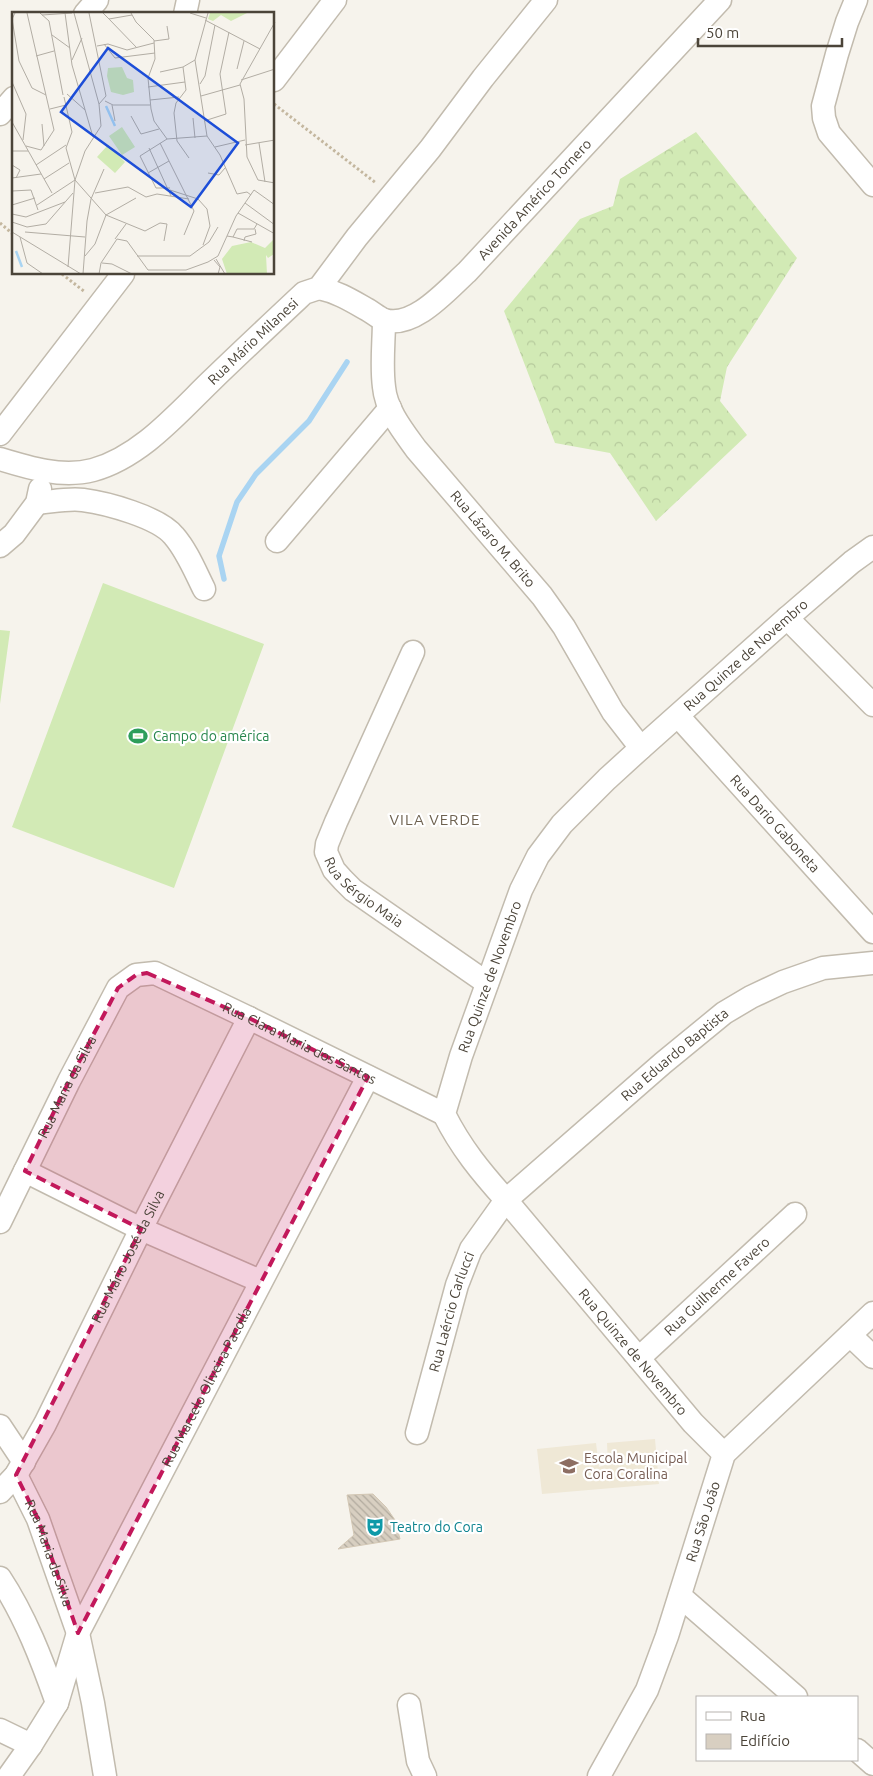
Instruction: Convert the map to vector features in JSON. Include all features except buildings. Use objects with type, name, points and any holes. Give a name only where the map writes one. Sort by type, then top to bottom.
[{"type":"street","points":[[275,79],[335,0]]},
{"type":"street","name":"Rua Mário Milanesi","points":[[0,458],[44,471],[67,473],[92,471],[114,463],[135,450],[162,428],[304,293],[319,288],[546,0]]},
{"type":"street","name":"Avenida Américo Tornero","points":[[384,320],[396,321],[412,318],[437,300],[467,272],[720,0]]},
{"type":"street","points":[[856,0],[837,54],[823,106],[824,118],[829,133],[873,185]]},
{"type":"street","points":[[0,114],[12,100]]},
{"type":"street","points":[[0,434],[122,275]]},
{"type":"street","points":[[319,288],[336,292],[384,320]]},
{"type":"street","name":"Rua Lázaro M. Brito","points":[[384,320],[384,388],[390,408],[399,425],[416,450],[542,596],[564,627],[613,712],[642,748]]},
{"type":"street","points":[[277,541],[390,408]]},
{"type":"street","points":[[0,546],[14,534],[37,503],[44,471]]},
{"type":"street","points":[[37,503],[81,500],[114,507],[152,520],[174,534],[189,558],[204,589]]},
{"type":"street","name":"Rua Quinze de Novembro","points":[[724,1454],[693,1423],[480,1171],[466,1153],[444,1114],[461,1056],[521,890],[538,856],[562,824],[607,779],[787,618],[873,546]]},
{"type":"street","points":[[787,618],[873,705]]},
{"type":"street","name":"Rua Sérgio Maia","points":[[413,652],[336,822],[327,844],[326,852],[334,870],[353,890],[487,983]]},
{"type":"street","name":"Rua Dario Gaboneta","points":[[678,716],[873,932]]},
{"type":"street","name":"Rua Eduardo Baptista","points":[[506,1200],[663,1063],[724,1013],[767,989],[823,968],[873,963]]},
{"type":"street","name":"Rua Clara Maria dos Santos","points":[[155,974],[444,1114]]},
{"type":"street","name":"Rua Maria da Silva","points":[[0,1222],[69,1081],[118,988],[136,975],[155,974]]},
{"type":"street","name":"Rua Mário José da Silva","points":[[0,1492],[20,1469],[45,1424],[141,1229],[249,1018]]},
{"type":"street","name":"Rua Marcelo Oliveira Pacolla","points":[[9,1776],[57,1703],[78,1633],[368,1077]]},
{"type":"street","points":[[25,1171],[141,1229],[260,1281]]},
{"type":"street","name":"Rua Laércio Carlucci","points":[[417,1432],[458,1286],[471,1249],[506,1200]]},
{"type":"street","name":"Rua Guilherme Favero","points":[[639,1358],[795,1214]]},
{"type":"street","name":"Rua São João","points":[[599,1776],[647,1690],[667,1636],[724,1454],[873,1313]]},
{"type":"street","points":[[850,1335],[873,1357]]},
{"type":"street","name":"Rua Maria da Silva","points":[[0,1426],[20,1469],[78,1633],[93,1703],[105,1776]]},
{"type":"street","points":[[0,1578],[12,1595],[26,1625],[44,1665],[57,1703]]},
{"type":"street","points":[[680,1596],[795,1696]]},
{"type":"street","points":[[409,1704],[418,1761],[424,1776]]},
{"type":"street","points":[[0,1730],[31,1745]]},
{"type":"street","points":[[858,1751],[873,1764]]},
{"type":"path","points":[[275,105],[391,195]]},
{"type":"path","points":[[0,224],[12,233]]},
{"type":"path","points":[[63,275],[99,304]]},
{"type":"highlighted area","points":[[147,973],[249,1018],[368,1077],[78,1633],[38,1519],[16,1475],[141,1229],[25,1171],[69,1081],[118,988],[136,975]]},
{"type":"shaded area","name":"Escola Municipal Cora Coralina","points":[[655,1439],[659,1484],[542,1494],[537,1449],[596,1443],[599,1467],[608,1464],[607,1443]]},
{"type":"green space","points":[[696,132],[797,258],[727,367],[720,401],[747,435],[656,521],[610,453],[555,443],[504,311],[580,219],[613,206],[620,179]]},
{"type":"green space","name":"Campo do américa","points":[[103,583],[264,644],[174,888],[12,827]]},
{"type":"green space","points":[[0,630],[10,631],[0,704]]},
{"type":"waterway","points":[[224,579],[219,556],[237,502],[256,474],[309,421],[347,362]]},
{"type":"place","name":"Campo do américa","points":[[138,736]]},
{"type":"place","name":"Escola Municipal Cora Coralina","points":[[569,1466]]},
{"type":"place","name":"Teatro do Cora","points":[[375,1527]]},
{"type":"district","name":"VILA VERDE","points":[[435,819]]}]
